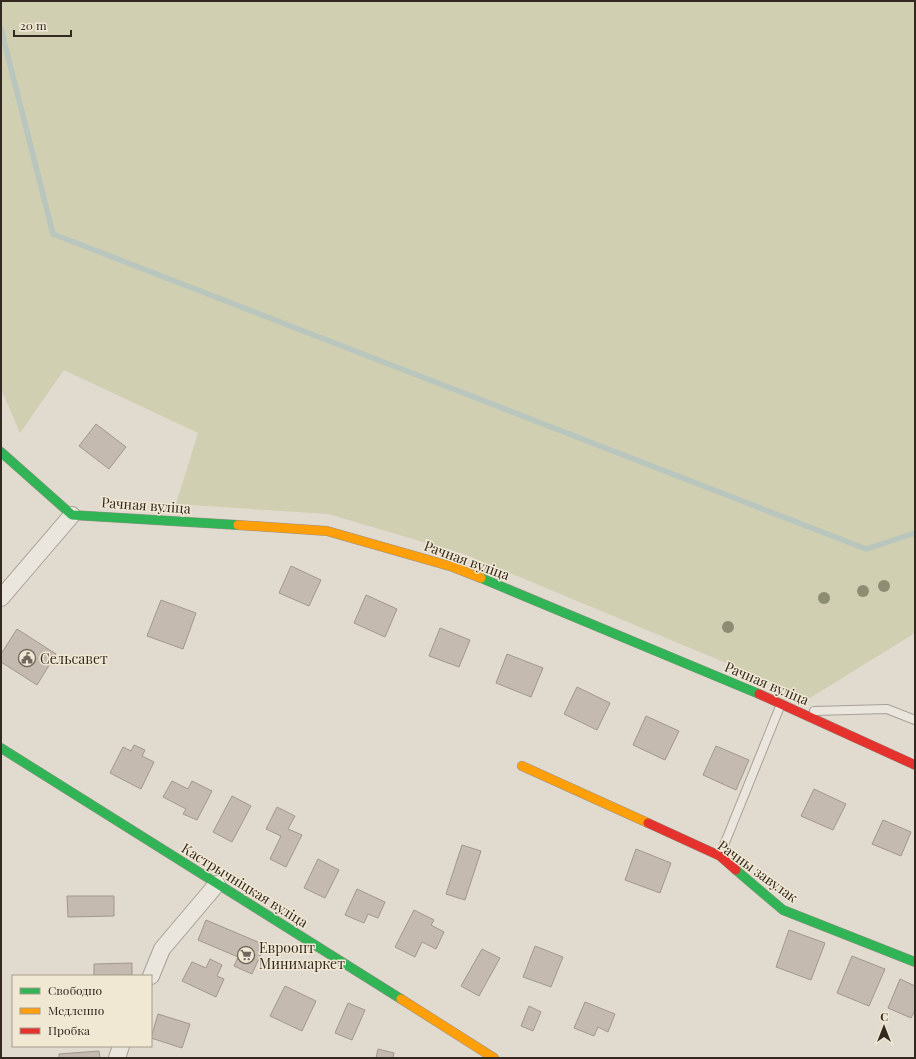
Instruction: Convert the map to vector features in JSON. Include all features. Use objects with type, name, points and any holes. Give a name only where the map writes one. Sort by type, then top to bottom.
[{"type":"street","points":[[1,452],[72,515],[1,598]]},
{"type":"street","name":"Рачная вуліца","points":[[72,515],[327,530],[453,567],[781,703],[915,765]]},
{"type":"street","name":"Кастрычніцкая вуліца","points":[[1,748],[494,1058]]},
{"type":"street","name":"Рачны завулак","points":[[522,766],[720,856],[783,910],[915,962]]},
{"type":"street","points":[[151,975],[162,949],[217,884]]},
{"type":"street","points":[[118,1058],[121,1047]]},
{"type":"lane","points":[[720,856],[781,703]]},
{"type":"lane","points":[[800,712],[888,709],[915,720]]},
{"type":"green space","points":[[1,1],[915,1],[915,633],[810,698],[464,554],[328,514],[176,504],[198,433],[64,370],[20,433],[1,389]]},
{"type":"building","points":[[96,424],[126,447],[109,469],[79,446]]},
{"type":"building","points":[[291,566],[321,580],[309,606],[279,593]]},
{"type":"building","points":[[366,595],[397,609],[385,637],[354,623]]},
{"type":"building","points":[[161,600],[196,613],[183,649],[147,636]]},
{"type":"building","points":[[440,628],[470,640],[459,667],[429,656]]},
{"type":"building","name":"Сельсавет","points":[[17,629],[56,654],[37,685],[1,662],[1,654]]},
{"type":"building","points":[[507,654],[543,668],[531,697],[496,683]]},
{"type":"building","points":[[577,687],[610,703],[597,730],[564,714]]},
{"type":"building","points":[[646,716],[679,731],[665,760],[633,745]]},
{"type":"building","points":[[134,745],[145,750],[142,756],[154,762],[141,789],[110,773],[123,747],[131,751]]},
{"type":"building","points":[[716,746],[749,760],[736,790],[703,775]]},
{"type":"building","points":[[172,781],[188,789],[192,781],[212,791],[197,820],[183,814],[186,809],[163,797]]},
{"type":"building","points":[[814,789],[846,804],[833,830],[801,816]]},
{"type":"building","points":[[232,796],[251,806],[232,842],[213,832]]},
{"type":"building","points":[[277,807],[295,816],[288,829],[302,835],[286,867],[270,859],[281,836],[266,829]]},
{"type":"building","points":[[883,820],[911,832],[901,856],[872,844]]},
{"type":"building","points":[[462,845],[481,851],[465,900],[446,894]]},
{"type":"building","points":[[636,849],[671,863],[660,893],[625,880]]},
{"type":"building","points":[[318,859],[339,870],[325,898],[304,888]]},
{"type":"building","points":[[357,889],[385,902],[378,918],[368,914],[364,923],[345,915]]},
{"type":"building","points":[[67,896],[114,896],[114,916],[68,917]]},
{"type":"building","points":[[414,910],[434,920],[431,925],[444,932],[436,949],[422,942],[415,957],[395,947]]},
{"type":"building","points":[[206,920],[265,945],[252,974],[234,966],[238,957],[198,940]]},
{"type":"building","points":[[789,930],[825,943],[811,980],[776,967]]},
{"type":"building","points":[[535,946],[563,957],[551,987],[523,977]]},
{"type":"building","points":[[482,949],[500,958],[479,996],[461,986]]},
{"type":"building","points":[[852,956],[885,969],[869,1006],[837,993]]},
{"type":"building","points":[[210,959],[222,965],[217,976],[224,979],[216,997],[182,981],[192,962],[206,968]]},
{"type":"building","points":[[132,963],[132,975],[94,975],[94,964]]},
{"type":"building","points":[[900,979],[915,986],[915,1010],[911,1018],[888,1008]]},
{"type":"building","points":[[285,986],[316,1001],[302,1031],[270,1016]]},
{"type":"building","points":[[585,1002],[615,1014],[608,1032],[598,1027],[594,1036],[574,1028]]},
{"type":"building","points":[[348,1003],[365,1010],[352,1040],[335,1033]]},
{"type":"building","points":[[529,1006],[541,1012],[533,1031],[521,1026]]},
{"type":"building","points":[[158,1014],[190,1024],[182,1048],[152,1038]]},
{"type":"building","points":[[378,1049],[394,1053],[393,1058],[376,1058]]},
{"type":"building","points":[[99,1051],[100,1058],[59,1058],[59,1054]]},
{"type":"waterway","points":[[1,29],[53,234],[866,549],[915,533]]},
{"type":"traffic: fast","points":[[1,452],[72,515],[238,525]]},
{"type":"traffic: fast","points":[[481,578],[759,694]]},
{"type":"traffic: fast","points":[[1,748],[401,999]]},
{"type":"traffic: fast","points":[[736,870],[783,910],[915,962]]},
{"type":"traffic: slow","points":[[238,525],[327,531],[453,567],[481,578]]},
{"type":"traffic: slow","points":[[522,766],[648,823]]},
{"type":"traffic: slow","points":[[401,999],[494,1058]]},
{"type":"traffic: jam","points":[[759,694],[915,765]]},
{"type":"traffic: jam","points":[[648,823],[720,856],[736,870]]},
{"type":"place","name":"Сельсавет","points":[[27,658]]},
{"type":"place","name":"Евроопт Минимаркет","points":[[246,955]]}]
